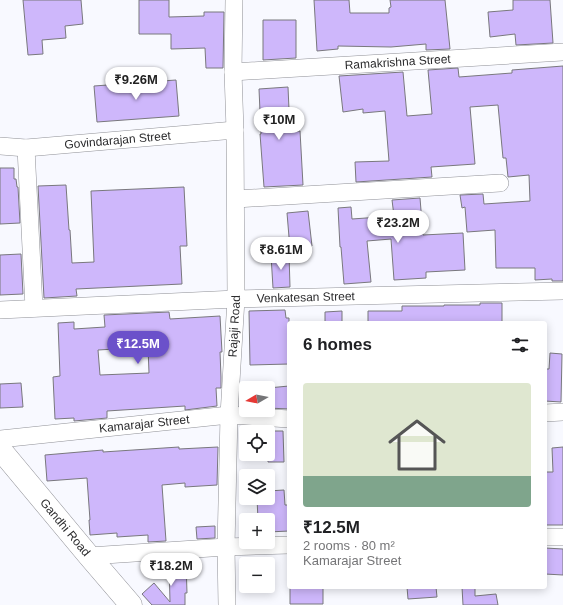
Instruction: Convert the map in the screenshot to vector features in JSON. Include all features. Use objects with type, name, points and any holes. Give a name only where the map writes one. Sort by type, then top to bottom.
[{"type":"main road","name":"Gandhi Road","points":[[0,449],[88,556],[131,605]]},
{"type":"street","name":"Rajaji Road","points":[[227,605],[226,547],[228,415],[236,298],[236,199],[233,72],[234,0]]},
{"type":"street","name":"Ramakrishna Street","points":[[233,72],[563,52]]},
{"type":"street","name":"Govindarajan Street","points":[[0,146],[26,148],[235,130]]},
{"type":"street","points":[[26,148],[34,308]]},
{"type":"street","points":[[236,199],[500,183]]},
{"type":"street","name":"Venkatesan Street","points":[[0,310],[236,298],[563,291]]},
{"type":"street","points":[[547,412],[563,412]]},
{"type":"street","name":"Kamarajar Street","points":[[0,439],[228,415],[287,419]]},
{"type":"street","points":[[547,537],[563,537]]},
{"type":"street","points":[[88,556],[226,547],[287,545]]},
{"type":"building","points":[[23,0],[81,0],[83,24],[65,26],[66,38],[42,40],[43,54],[28,55]]},
{"type":"building","points":[[139,0],[169,0],[169,17],[204,16],[204,12],[224,12],[223,68],[206,68],[205,48],[171,49],[171,34],[139,34]]},
{"type":"building","points":[[314,0],[349,0],[350,13],[389,13],[389,8],[391,7],[390,0],[445,0],[450,49],[426,50],[426,44],[391,47],[338,46],[338,49],[317,51]]},
{"type":"building","points":[[513,0],[550,0],[553,43],[516,45],[515,34],[490,37],[488,12],[513,10]]},
{"type":"building","points":[[263,20],[296,20],[296,58],[263,60]]},
{"type":"building","points":[[563,66],[563,281],[552,281],[552,279],[535,280],[535,268],[496,268],[495,230],[467,232],[465,207],[462,208],[460,195],[483,194],[484,204],[530,201],[529,175],[508,177],[506,158],[503,158],[498,105],[470,107],[475,164],[431,167],[432,177],[356,182],[355,162],[389,161],[385,111],[363,113],[363,109],[343,112],[339,76],[403,72],[407,116],[432,114],[428,70],[458,68],[459,77],[512,73],[512,70]]},
{"type":"building","points":[[176,80],[179,116],[97,122],[94,86]]},
{"type":"building","points":[[288,87],[290,132],[300,131],[303,185],[264,187],[260,134],[259,89]]},
{"type":"building","points":[[0,168],[14,168],[14,179],[16,179],[18,187],[20,223],[0,224]]},
{"type":"building","points":[[66,185],[72,263],[94,262],[91,191],[184,187],[187,246],[180,246],[182,284],[76,289],[77,296],[44,298],[38,186]]},
{"type":"building","points":[[420,198],[423,235],[463,233],[465,270],[426,272],[426,278],[394,280],[391,239],[367,241],[371,282],[344,284],[338,208],[351,207],[352,219],[394,216],[392,200]]},
{"type":"building","points":[[308,211],[312,246],[290,249],[287,213]]},
{"type":"building","points":[[21,254],[23,294],[0,295],[0,255]]},
{"type":"building","points":[[289,254],[290,287],[273,288],[271,255]]},
{"type":"building","points":[[480,303],[502,303],[502,321],[368,321],[368,311],[402,311],[402,306],[480,305]]},
{"type":"building","points":[[285,310],[286,318],[289,318],[289,321],[287,321],[287,364],[250,365],[249,311]]},
{"type":"building","points":[[342,311],[342,321],[325,321],[325,312]]},
{"type":"building","points":[[169,312],[170,319],[220,316],[222,352],[220,352],[221,388],[216,388],[217,406],[185,410],[185,406],[107,411],[107,418],[74,421],[74,418],[55,419],[53,377],[60,376],[58,323],[74,322],[74,329],[105,327],[104,315]],"holes":[[[148,347],[149,373],[100,375],[98,350]]]},
{"type":"building","points":[[550,353],[562,354],[561,402],[547,401],[547,369],[549,369]]},
{"type":"building","points":[[21,383],[23,407],[0,408],[0,384]]},
{"type":"building","points":[[287,386],[287,409],[275,408],[275,387]]},
{"type":"building","points":[[275,431],[283,431],[284,462],[268,462],[275,461]]},
{"type":"building","points":[[179,447],[179,449],[218,447],[217,485],[185,487],[185,483],[162,485],[166,541],[148,542],[148,535],[117,537],[117,533],[90,535],[87,478],[47,481],[45,455],[103,450],[103,452]]},
{"type":"building","points":[[563,447],[563,525],[547,525],[547,472],[553,472],[552,448]]},
{"type":"building","points":[[284,490],[285,505],[287,505],[287,531],[275,532],[275,513],[258,513],[257,505],[275,505],[275,491]]},
{"type":"building","points":[[215,526],[215,538],[197,539],[196,527]]},
{"type":"building","points":[[547,548],[563,549],[563,575],[547,574]]},
{"type":"building","points":[[169,562],[186,562],[187,593],[185,593],[185,605],[152,605],[142,594],[154,583],[170,602]]},
{"type":"building","points":[[290,589],[323,589],[323,604],[290,604]]},
{"type":"building","points":[[407,589],[436,589],[437,597],[408,599]]},
{"type":"building","points":[[462,589],[475,589],[475,596],[496,594],[498,605],[463,605]]}]
